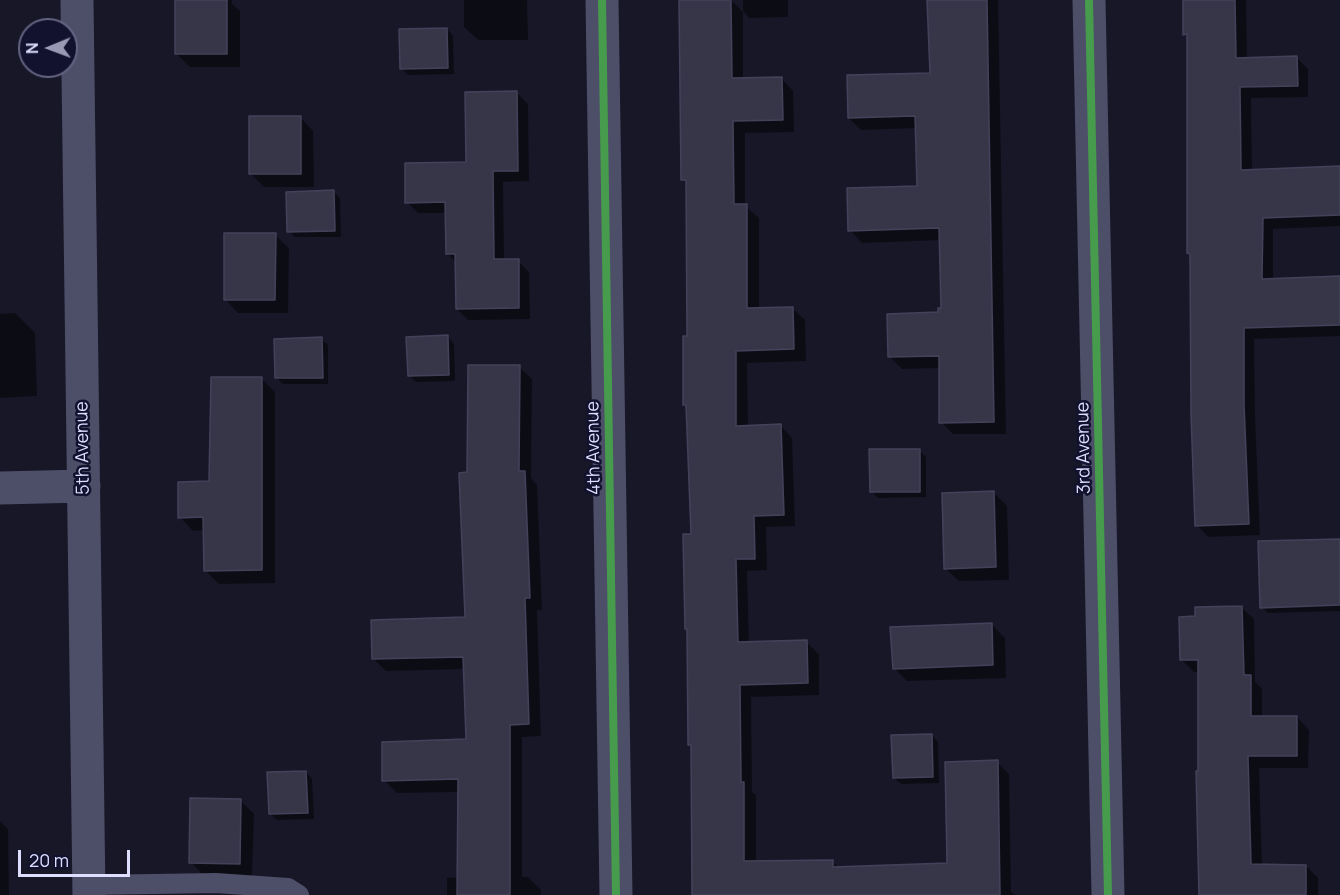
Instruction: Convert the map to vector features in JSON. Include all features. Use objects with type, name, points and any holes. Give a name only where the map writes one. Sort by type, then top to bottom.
[{"type":"street","name":"5th Avenue","points":[[77,0],[89,890]]},
{"type":"street","name":"4th Avenue","points":[[603,0],[616,895]]},
{"type":"street","name":"3rd Avenue","points":[[1089,0],[1108,895]]},
{"type":"street","points":[[0,488],[84,486]]},
{"type":"lane","points":[[89,890],[216,883],[288,888],[299,895]]},
{"type":"building","points":[[175,0],[227,0],[227,54],[175,54]]},
{"type":"building","points":[[679,0],[731,0],[732,78],[782,77],[783,120],[733,121],[734,204],[747,204],[747,308],[793,307],[794,349],[736,351],[736,426],[781,424],[784,515],[754,516],[755,559],[736,559],[738,642],[807,640],[808,683],[740,685],[744,861],[833,860],[833,867],[947,863],[945,762],[998,760],[1000,895],[692,895],[691,745],[688,745],[683,534],[691,534],[686,405],[683,405],[683,336],[687,336],[686,180],[681,180]]},
{"type":"building","points":[[927,0],[987,0],[994,422],[939,423],[939,356],[888,357],[887,314],[938,312],[938,308],[941,308],[939,228],[848,231],[847,188],[917,186],[915,116],[848,118],[847,75],[930,73]]},
{"type":"building","points":[[1183,0],[1235,0],[1236,58],[1297,56],[1298,86],[1240,87],[1241,170],[1340,166],[1340,215],[1263,218],[1262,279],[1340,276],[1340,325],[1244,328],[1244,404],[1249,524],[1195,526],[1191,414],[1190,254],[1187,253],[1187,34],[1183,35]]},
{"type":"building","points":[[447,28],[448,68],[400,69],[399,29]]},
{"type":"building","points":[[517,91],[518,171],[493,171],[494,259],[519,259],[519,308],[456,309],[455,254],[446,254],[445,202],[405,203],[405,163],[466,162],[465,92]]},
{"type":"building","points":[[249,116],[301,116],[301,174],[249,174]]},
{"type":"building","points":[[334,190],[335,231],[287,232],[286,192]]},
{"type":"building","points":[[224,233],[276,233],[275,300],[224,300]]},
{"type":"building","points":[[448,335],[449,375],[408,376],[406,337]]},
{"type":"building","points":[[322,337],[323,378],[275,378],[274,339]]},
{"type":"building","points":[[468,365],[520,365],[519,471],[525,471],[530,598],[525,598],[529,724],[510,725],[510,895],[457,895],[458,779],[382,781],[382,742],[466,739],[463,657],[372,659],[371,620],[465,617],[459,473],[467,472]]},
{"type":"building","points":[[211,377],[262,377],[262,570],[204,571],[203,517],[178,518],[178,482],[209,481]]},
{"type":"building","points":[[869,449],[920,449],[920,492],[870,492]]},
{"type":"building","points":[[994,491],[996,567],[944,569],[942,493]]},
{"type":"building","points":[[1340,539],[1340,605],[1260,608],[1258,541]]},
{"type":"building","points":[[1242,606],[1244,675],[1251,675],[1251,716],[1297,716],[1297,756],[1248,756],[1251,864],[1306,865],[1306,895],[1199,895],[1196,771],[1198,771],[1198,660],[1180,660],[1179,617],[1195,616],[1195,607]]},
{"type":"building","points":[[992,623],[993,665],[893,669],[890,627]]},
{"type":"building","points":[[932,734],[933,777],[893,778],[891,735]]},
{"type":"building","points":[[306,771],[308,813],[269,814],[267,772]]},
{"type":"building","points":[[190,798],[241,799],[240,864],[189,863]]},
{"type":"cycle path","points":[[602,0],[616,895]]},
{"type":"cycle path","points":[[1089,0],[1108,895]]}]
